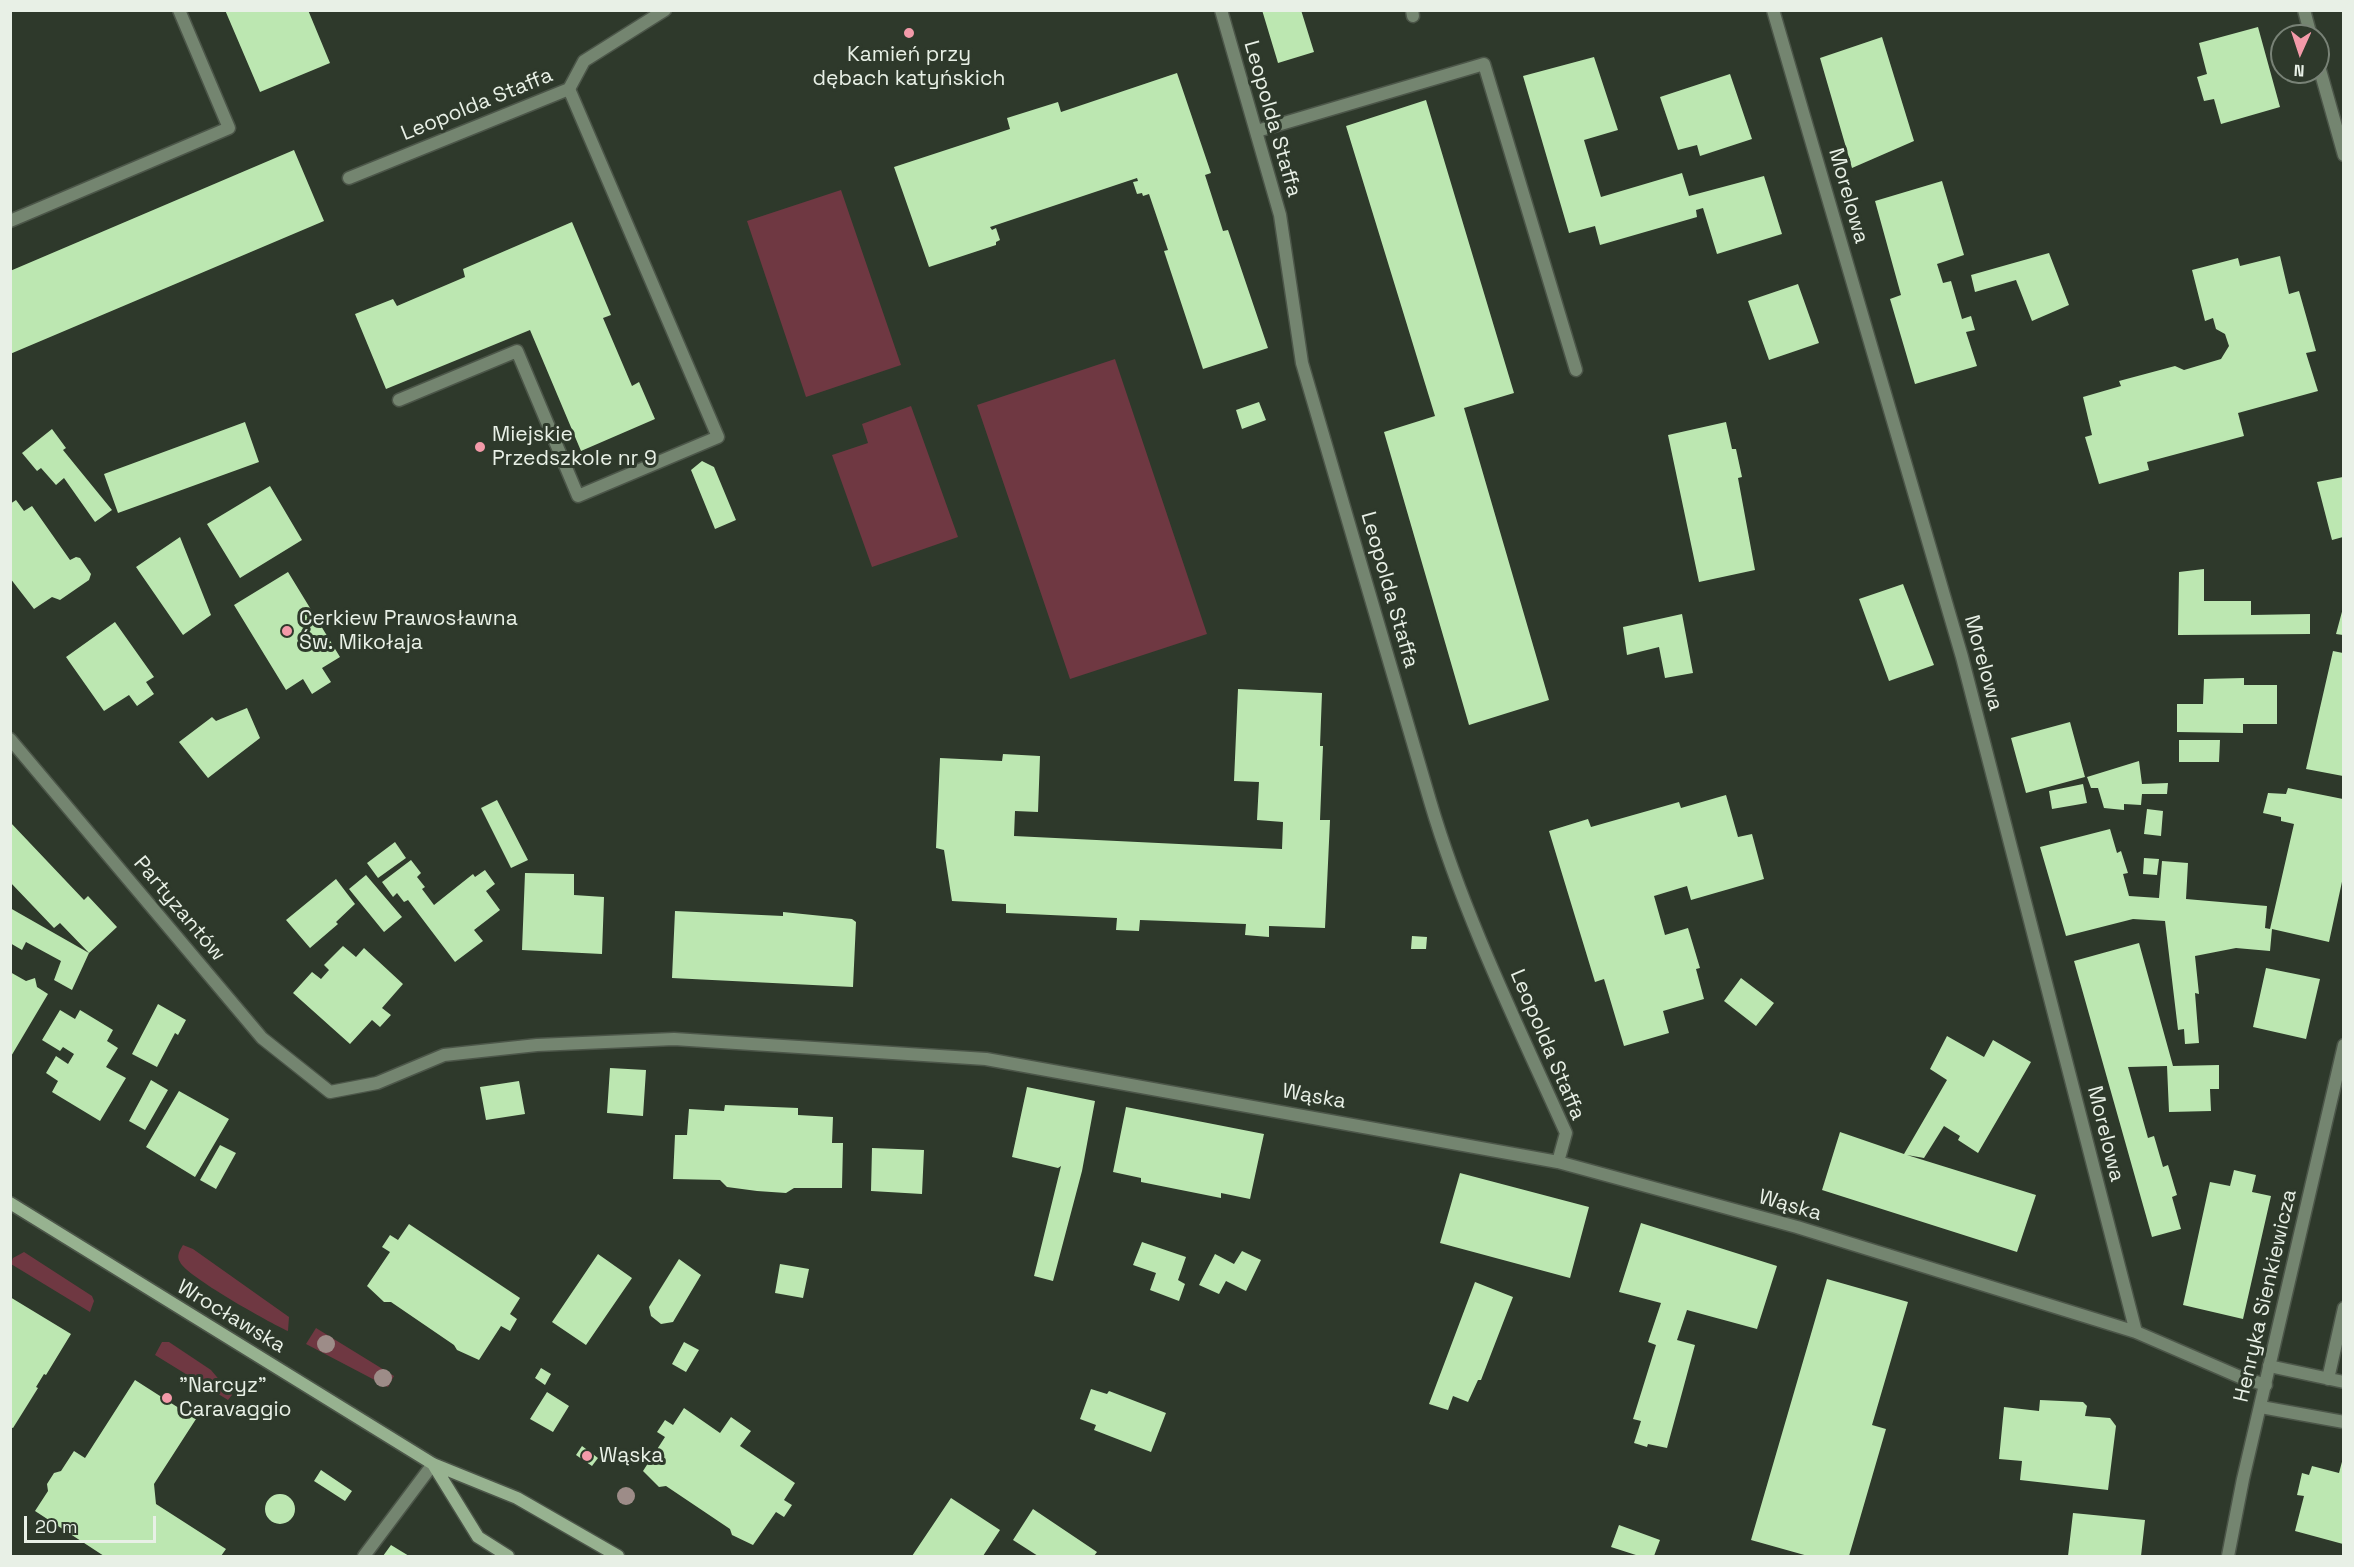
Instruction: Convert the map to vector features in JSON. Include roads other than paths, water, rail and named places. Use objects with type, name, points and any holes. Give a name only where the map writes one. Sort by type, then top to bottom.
[{"type":"main road","name":"Wrocławska","points":[[10,1203],[433,1464],[517,1498],[618,1557]]},
{"type":"main road","name":"Wrocławska","points":[[433,1464],[478,1537],[508,1557]]},
{"type":"street","points":[[10,221],[229,128],[179,10]]},
{"type":"street","name":"Leopolda Staffa","points":[[349,178],[569,89],[584,61],[665,10]]},
{"type":"street","name":"Leopolda Staffa","points":[[1221,10],[1280,215],[1302,363],[1308,385],[1445,851],[1566,1133],[1558,1162]]},
{"type":"street","name":"Morelowa","points":[[1773,10],[1962,657],[2136,1332]]},
{"type":"street","points":[[1257,131],[1484,64],[1576,370]]},
{"type":"street","points":[[2324,84],[2343,155]]},
{"type":"street","points":[[399,400],[517,351],[578,496],[718,437],[569,89]]},
{"type":"street","name":"Partyzantów","points":[[10,739],[262,1038],[330,1092]]},
{"type":"street","name":"Wąska","points":[[330,1092],[377,1083],[444,1055],[537,1045],[674,1039],[986,1059],[1558,1162],[1797,1227],[2136,1332],[2240,1377],[2266,1385]]},
{"type":"street","name":"Henryka Sienkiewicza","points":[[2228,1557],[2269,1366],[2343,1045]]},
{"type":"street","points":[[2328,1379],[2343,1308]]},
{"type":"street","points":[[2269,1366],[2343,1382]]},
{"type":"street","points":[[2261,1407],[2343,1422]]},
{"type":"street","points":[[364,1557],[433,1464]]},
{"type":"place","name":"Kamień przy dębach katyńskich","points":[[909,33]]},
{"type":"place","name":"Miejskie Przedszkole nr 9","points":[[480,447]]},
{"type":"place","name":"Cerkiew Prawosławna Św. Mikołaja","points":[[287,631]]},
{"type":"place","name":"\"Narcyz\" Caravaggio","points":[[167,1398]]},
{"type":"place","name":"Wąska","points":[[587,1456]]}]
